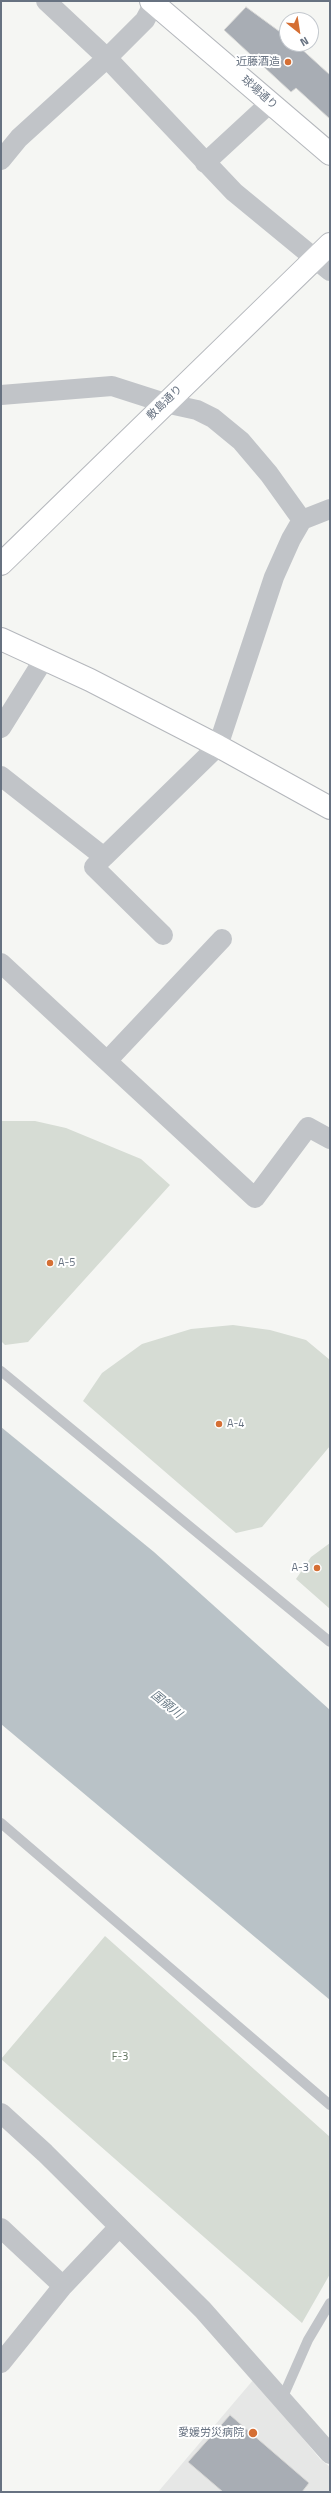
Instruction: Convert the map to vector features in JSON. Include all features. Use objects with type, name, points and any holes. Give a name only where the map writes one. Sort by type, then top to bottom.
[{"type":"street","points":[[46,1],[107,58],[234,192],[325,258]]},
{"type":"street","points":[[1,160],[19,138],[107,58],[145,20],[153,2]]},
{"type":"street","name":"球場通り","points":[[153,2],[330,154]]},
{"type":"street","points":[[205,163],[270,103]]},
{"type":"street","name":"敷島通り","points":[[1,564],[165,403],[325,258]]},
{"type":"street","points":[[1,395],[112,386],[165,403],[197,410],[208,415],[241,441],[269,474],[302,520]]},
{"type":"street","points":[[163,935],[94,867],[218,746],[274,577],[302,520],[330,509]]},
{"type":"street","points":[[1,639],[90,680],[218,746],[330,808]]},
{"type":"street","points":[[1,728],[44,659]]},
{"type":"street","points":[[1,776],[104,857]]},
{"type":"street","points":[[107,1061],[222,939]]},
{"type":"street","points":[[1,963],[255,1198],[308,1127],[330,1139]]},
{"type":"street","points":[[1,2113],[45,2153],[203,2310],[330,2454]]},
{"type":"street","points":[[1,2363],[63,2286],[119,2227]]},
{"type":"street","points":[[1,2229],[63,2286]]},
{"type":"lane","points":[[1,1371],[330,1642]]},
{"type":"lane","points":[[1,1823],[330,2105]]},
{"type":"lane","points":[[282,2399],[308,2340],[330,2303]]},
{"type":"shaded area","name":"愛媛労災病院","points":[[254,2379],[320,2459],[330,2467],[330,2492],[158,2492]]},
{"type":"green space","name":"A-5","points":[[1,1121],[35,1121],[66,1128],[141,1159],[170,1185],[28,1342],[5,1345],[1,1341]]},
{"type":"green space","name":"A-4","points":[[233,1325],[270,1330],[306,1340],[330,1360],[330,1446],[262,1527],[236,1533],[83,1401],[102,1373],[142,1344],[191,1329]]},
{"type":"green space","name":"A-3","points":[[330,1543],[330,1609],[296,1579],[311,1557]]},
{"type":"green space","name":"F-3","points":[[105,1936],[330,2137],[330,2274],[302,2323],[1,2059]]},
{"type":"water","name":"国領川","points":[[1,1427],[154,1552],[330,1710],[330,2000],[1,1724]]},
{"type":"building","name":"近藤酒造","points":[[246,7],[279,31],[279,52],[305,52],[330,75],[330,119],[296,88],[291,92],[224,30]]},
{"type":"building","points":[[230,2415],[309,2483],[302,2492],[223,2492],[188,2462]]},
{"type":"place","name":"近藤酒造","points":[[288,62]]},
{"type":"place","name":"A-5","points":[[50,1263]]},
{"type":"place","name":"A-4","points":[[219,1424]]},
{"type":"place","name":"A-3","points":[[317,1568]]},
{"type":"place","name":"愛媛労災病院","points":[[253,2433]]}]
